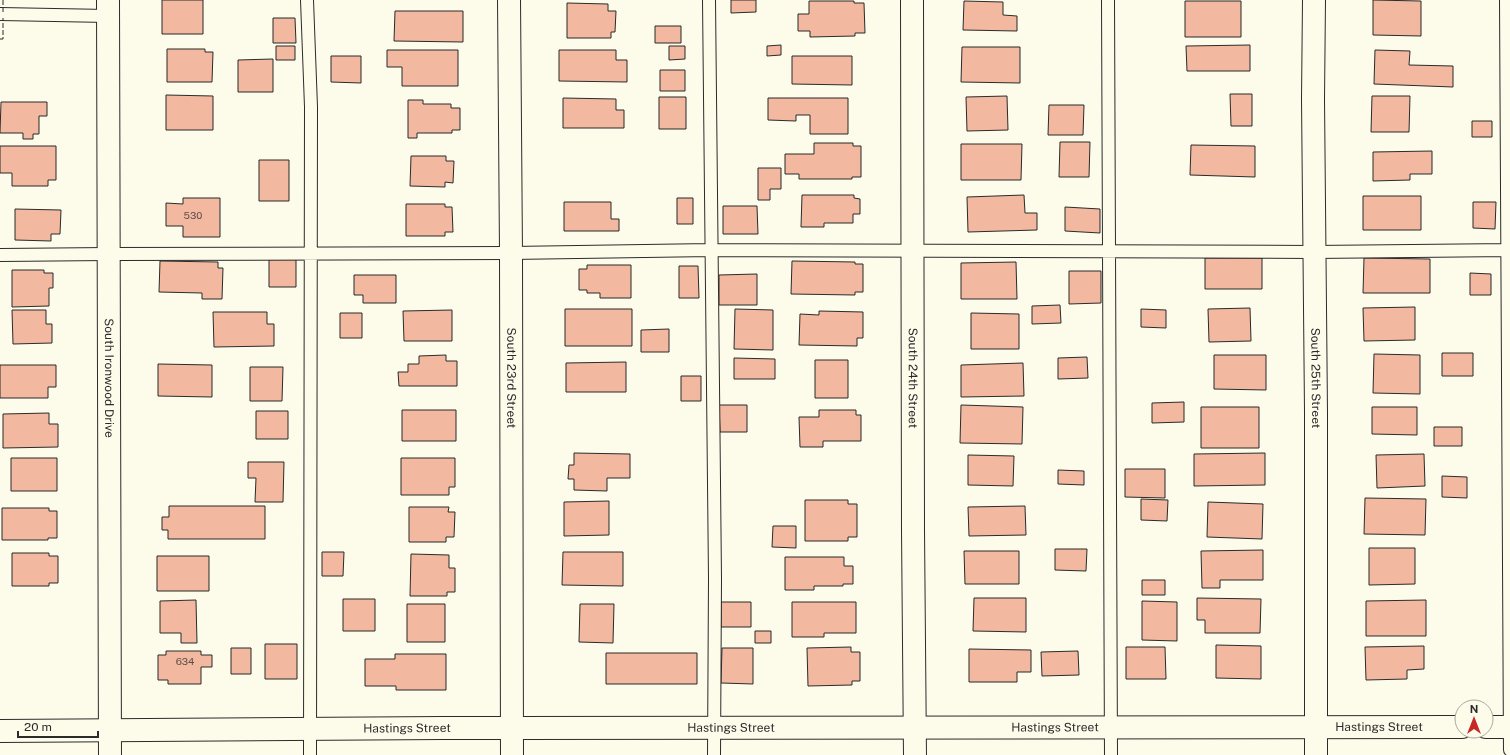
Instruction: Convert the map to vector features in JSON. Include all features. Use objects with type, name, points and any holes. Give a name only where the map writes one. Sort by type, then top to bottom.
[{"type":"street","name":"South 23rd Street","points":[[509,0],[512,253],[512,755]]},
{"type":"street","name":"South 24th Street","points":[[912,0],[915,755]]},
{"type":"street","name":"South 25th Street","points":[[1314,0],[1316,755]]},
{"type":"street","name":"South Ironwood Drive","points":[[108,8],[110,755]]},
{"type":"street","name":"Hastings Street","points":[[0,731],[442,728],[1454,727]]},
{"type":"street","points":[[1494,727],[1510,727]]},
{"type":"lane","points":[[307,0],[311,107],[310,755]]},
{"type":"lane","points":[[709,0],[715,571],[714,755]]},
{"type":"lane","points":[[1108,0],[1111,755]]},
{"type":"lane","points":[[1506,0],[1509,250],[1510,750]]},
{"type":"lane","points":[[0,14],[108,8]]},
{"type":"lane","points":[[0,255],[512,253],[711,250],[1109,250],[1314,252],[1509,250]]},
{"type":"building","points":[[162,0],[203,0],[203,34],[162,34]]},
{"type":"building","points":[[731,0],[756,0],[756,12],[731,13]]},
{"type":"building","points":[[1373,0],[1421,1],[1421,36],[1373,35]]},
{"type":"building","points":[[809,1],[854,1],[854,3],[864,3],[865,33],[855,33],[855,36],[810,37],[810,31],[798,31],[798,14],[809,14]]},
{"type":"building","points":[[964,1],[1003,2],[1003,15],[1017,16],[1017,31],[963,30]]},
{"type":"building","points":[[1185,1],[1241,1],[1241,37],[1185,37]]},
{"type":"building","points":[[567,3],[608,4],[608,11],[616,11],[615,32],[611,32],[611,38],[567,38]]},
{"type":"building","points":[[395,11],[463,11],[463,42],[394,41]]},
{"type":"building","points":[[273,18],[295,18],[296,43],[273,43]]},
{"type":"building","points":[[655,26],[681,26],[681,43],[655,43]]},
{"type":"building","points":[[781,45],[781,55],[767,56],[767,46]]},
{"type":"building","points":[[1250,45],[1250,71],[1187,71],[1186,46]]},
{"type":"building","points":[[276,46],[295,46],[295,60],[276,60]]},
{"type":"building","points":[[669,46],[685,46],[685,59],[669,60]]},
{"type":"building","points":[[962,47],[1020,47],[1020,83],[961,82]]},
{"type":"building","points":[[167,49],[205,49],[205,52],[213,52],[212,82],[167,82]]},
{"type":"building","points":[[387,50],[458,50],[458,86],[402,86],[402,67],[387,67]]},
{"type":"building","points":[[559,50],[616,50],[616,60],[627,60],[627,82],[559,81]]},
{"type":"building","points":[[1375,50],[1410,51],[1409,65],[1453,66],[1453,87],[1374,84]]},
{"type":"building","points":[[331,56],[361,56],[361,83],[331,82]]},
{"type":"building","points":[[792,56],[852,56],[852,85],[792,84]]},
{"type":"building","points":[[273,59],[273,92],[238,92],[238,60]]},
{"type":"building","points":[[660,70],[685,70],[685,91],[660,91]]},
{"type":"building","points":[[1230,94],[1252,94],[1252,126],[1231,126]]},
{"type":"building","points":[[166,95],[213,96],[213,130],[166,130]]},
{"type":"building","points":[[1007,96],[1008,130],[967,131],[966,97]]},
{"type":"building","points":[[1372,96],[1410,96],[1409,132],[1371,132]]},
{"type":"building","points":[[659,97],[686,97],[686,129],[659,129]]},
{"type":"building","points":[[563,98],[616,99],[616,110],[624,110],[624,128],[563,128]]},
{"type":"building","points":[[768,98],[848,98],[848,134],[810,134],[810,115],[796,115],[796,121],[768,120]]},
{"type":"building","points":[[408,100],[423,100],[423,104],[451,104],[451,108],[460,108],[460,130],[452,130],[452,133],[417,133],[417,138],[408,138]]},
{"type":"building","points":[[1,102],[47,102],[47,116],[39,116],[39,134],[33,134],[33,139],[23,139],[23,133],[0,133]]},
{"type":"building","points":[[1049,105],[1084,105],[1083,135],[1048,135]]},
{"type":"building","points":[[1472,121],[1492,121],[1492,137],[1472,137]]},
{"type":"building","points":[[1060,142],[1090,142],[1089,177],[1059,177]]},
{"type":"building","points":[[814,143],[853,143],[853,146],[861,146],[861,177],[852,177],[852,179],[799,179],[799,174],[785,174],[785,154],[814,154]]},
{"type":"building","points":[[961,144],[1022,144],[1021,180],[961,180]]},
{"type":"building","points":[[1191,145],[1255,146],[1255,177],[1190,175]]},
{"type":"building","points":[[0,146],[56,146],[56,180],[48,180],[48,186],[12,186],[12,173],[0,173]]},
{"type":"building","points":[[1432,151],[1432,174],[1410,174],[1410,180],[1373,181],[1373,152]]},
{"type":"building","points":[[411,156],[446,156],[446,161],[454,161],[453,183],[445,182],[445,187],[410,186]]},
{"type":"building","points":[[259,160],[289,160],[289,201],[259,201]]},
{"type":"building","points":[[758,168],[781,168],[781,189],[770,189],[770,200],[758,200]]},
{"type":"building","points":[[802,195],[854,195],[854,198],[860,199],[860,214],[853,214],[853,223],[824,223],[824,227],[801,227]]},
{"type":"building","points":[[1024,195],[1025,213],[1037,213],[1037,230],[968,232],[967,197]]},
{"type":"building","points":[[1363,196],[1421,196],[1421,230],[1363,230]]},
{"type":"building","points":[[183,198],[220,198],[220,237],[183,237],[183,226],[166,226],[166,203],[183,204]]},
{"type":"building","points":[[677,198],[693,198],[693,224],[677,224]]},
{"type":"building","points":[[564,202],[611,202],[611,219],[619,219],[619,231],[564,231]]},
{"type":"building","points":[[1473,202],[1496,202],[1495,229],[1473,228]]},
{"type":"building","points":[[406,204],[445,204],[445,207],[452,207],[453,232],[445,232],[445,236],[406,236]]},
{"type":"building","points":[[723,206],[757,206],[758,234],[723,234]]},
{"type":"building","points":[[1065,207],[1100,209],[1100,233],[1065,231]]},
{"type":"building","points":[[15,209],[61,210],[60,234],[51,234],[51,241],[15,240]]},
{"type":"building","points":[[1205,258],[1262,258],[1262,289],[1205,289]]},
{"type":"building","points":[[1364,258],[1430,259],[1430,293],[1363,293]]},
{"type":"building","points":[[269,259],[296,259],[296,287],[269,287]]},
{"type":"building","points":[[160,261],[218,262],[218,268],[223,268],[222,299],[202,299],[202,293],[159,292]]},
{"type":"building","points":[[792,261],[855,262],[855,264],[863,264],[863,292],[855,292],[855,295],[791,294]]},
{"type":"building","points":[[1016,262],[1017,299],[961,299],[961,263]]},
{"type":"building","points":[[587,265],[631,265],[631,298],[600,298],[600,293],[587,293],[587,290],[579,290],[579,269],[587,269]]},
{"type":"building","points":[[679,266],[698,266],[699,298],[679,298]]},
{"type":"building","points":[[12,270],[44,270],[44,273],[53,273],[53,288],[49,288],[49,306],[12,307]]},
{"type":"building","points":[[1069,271],[1101,271],[1101,303],[1069,304]]},
{"type":"building","points":[[1470,273],[1491,274],[1491,295],[1470,295]]},
{"type":"building","points":[[757,274],[757,305],[719,305],[719,275]]},
{"type":"building","points":[[354,275],[396,275],[396,303],[363,303],[363,295],[354,295]]},
{"type":"building","points":[[1060,305],[1061,323],[1032,324],[1032,306]]},
{"type":"building","points":[[1415,307],[1415,340],[1364,341],[1363,308]]},
{"type":"building","points":[[1250,308],[1251,341],[1209,342],[1208,309]]},
{"type":"building","points":[[565,309],[632,309],[632,346],[565,346]]},
{"type":"building","points":[[735,309],[773,310],[773,350],[734,349]]},
{"type":"building","points":[[1141,309],[1166,310],[1166,328],[1141,327]]},
{"type":"building","points":[[12,310],[46,310],[46,324],[52,324],[52,343],[13,344]]},
{"type":"building","points":[[452,310],[452,341],[404,341],[403,311]]},
{"type":"building","points":[[819,311],[863,312],[863,338],[857,338],[857,346],[799,345],[800,314],[819,315]]},
{"type":"building","points":[[213,312],[267,312],[267,324],[274,324],[274,346],[214,347]]},
{"type":"building","points":[[340,313],[362,313],[362,338],[340,338]]},
{"type":"building","points":[[971,313],[1019,314],[1019,349],[971,349]]},
{"type":"building","points":[[669,329],[669,352],[641,352],[641,330]]},
{"type":"building","points":[[1442,353],[1473,353],[1473,376],[1442,376]]},
{"type":"building","points":[[1374,354],[1420,355],[1420,394],[1373,393]]},
{"type":"building","points":[[446,355],[446,361],[457,361],[457,386],[399,386],[398,372],[408,372],[408,364],[419,364],[419,356]]},
{"type":"building","points":[[1214,355],[1266,355],[1266,390],[1214,389]]},
{"type":"building","points":[[1087,357],[1088,378],[1058,379],[1058,358]]},
{"type":"building","points":[[734,358],[775,359],[775,379],[734,379]]},
{"type":"building","points":[[815,360],[848,360],[848,398],[815,398]]},
{"type":"building","points":[[626,362],[626,392],[566,392],[566,363]]},
{"type":"building","points":[[1023,363],[1024,396],[961,397],[961,365]]},
{"type":"building","points":[[158,364],[212,365],[212,397],[158,396]]},
{"type":"building","points":[[0,365],[56,365],[56,387],[48,387],[48,398],[0,398]]},
{"type":"building","points":[[250,367],[283,367],[282,401],[250,401]]},
{"type":"building","points":[[681,376],[701,376],[701,401],[681,401]]},
{"type":"building","points":[[1184,402],[1184,422],[1152,423],[1152,403]]},
{"type":"building","points":[[719,405],[747,405],[747,432],[720,432]]},
{"type":"building","points":[[961,405],[1023,407],[1022,444],[960,443]]},
{"type":"building","points":[[1201,407],[1259,407],[1259,448],[1201,448]]},
{"type":"building","points":[[1372,407],[1417,407],[1417,435],[1372,434]]},
{"type":"building","points":[[402,410],[456,410],[456,441],[402,441]]},
{"type":"building","points":[[819,410],[856,410],[856,415],[861,415],[861,441],[823,441],[823,447],[800,447],[799,417],[819,417]]},
{"type":"building","points":[[256,411],[288,411],[288,439],[256,439]]},
{"type":"building","points":[[49,413],[49,424],[58,424],[58,447],[3,448],[3,414]]},
{"type":"building","points":[[1434,427],[1462,427],[1462,446],[1434,446]]},
{"type":"building","points":[[574,453],[630,454],[630,478],[607,478],[607,491],[574,490],[574,479],[568,479],[569,465],[574,465]]},
{"type":"building","points":[[1265,453],[1265,485],[1194,486],[1194,454]]},
{"type":"building","points":[[1424,454],[1425,486],[1377,488],[1376,455]]},
{"type":"building","points":[[968,455],[1014,456],[1013,486],[968,485]]},
{"type":"building","points":[[11,458],[57,458],[57,491],[11,491]]},
{"type":"building","points":[[401,458],[455,458],[455,487],[449,487],[449,495],[401,495]]},
{"type":"building","points":[[248,462],[284,462],[283,502],[255,502],[256,478],[248,478]]},
{"type":"building","points":[[1125,469],[1165,469],[1165,498],[1125,497]]},
{"type":"building","points":[[1058,470],[1084,471],[1084,485],[1058,484]]},
{"type":"building","points":[[1442,476],[1467,477],[1467,498],[1442,497]]},
{"type":"building","points":[[1365,498],[1426,499],[1425,535],[1364,534]]},
{"type":"building","points":[[1141,499],[1168,500],[1167,521],[1141,520]]},
{"type":"building","points":[[805,500],[848,500],[848,504],[857,504],[857,537],[848,537],[848,541],[805,541]]},
{"type":"building","points":[[609,501],[609,535],[564,536],[564,502]]},
{"type":"building","points":[[1208,502],[1263,504],[1262,539],[1207,537]]},
{"type":"building","points":[[169,506],[265,506],[265,539],[168,539],[168,530],[162,530],[162,517],[169,517]]},
{"type":"building","points":[[1025,506],[1026,535],[969,536],[968,507]]},
{"type":"building","points":[[409,507],[449,507],[448,512],[455,512],[454,537],[446,537],[446,542],[409,542]]},
{"type":"building","points":[[2,508],[49,508],[49,511],[57,511],[57,538],[48,538],[48,540],[2,540]]},
{"type":"building","points":[[773,526],[796,526],[796,548],[772,547]]},
{"type":"building","points":[[1369,548],[1415,548],[1415,584],[1369,585]]},
{"type":"building","points":[[1055,549],[1087,549],[1086,571],[1055,570]]},
{"type":"building","points":[[1263,550],[1263,580],[1220,580],[1220,588],[1202,588],[1201,551]]},
{"type":"building","points":[[964,551],[1019,551],[1019,584],[965,584]]},
{"type":"building","points":[[322,552],[344,552],[343,576],[322,576]]},
{"type":"building","points":[[563,552],[623,552],[623,586],[562,585]]},
{"type":"building","points":[[12,553],[49,553],[49,556],[58,556],[58,583],[49,583],[49,586],[12,586]]},
{"type":"building","points":[[411,554],[449,555],[449,568],[455,568],[455,592],[447,592],[447,596],[410,596]]},
{"type":"building","points":[[157,556],[209,556],[209,591],[157,591]]},
{"type":"building","points":[[785,557],[844,557],[844,566],[853,566],[853,584],[843,584],[843,586],[814,586],[814,590],[785,590]]},
{"type":"building","points":[[1142,580],[1165,580],[1165,595],[1142,595]]},
{"type":"building","points":[[974,598],[1026,598],[1026,632],[973,631]]},
{"type":"building","points":[[1197,598],[1261,599],[1260,633],[1205,633],[1205,620],[1197,620]]},
{"type":"building","points":[[343,599],[375,599],[375,631],[343,631]]},
{"type":"building","points":[[196,600],[197,643],[181,643],[181,633],[160,633],[160,601]]},
{"type":"building","points":[[1426,600],[1426,636],[1366,636],[1366,601]]},
{"type":"building","points":[[1142,601],[1177,602],[1177,641],[1142,640]]},
{"type":"building","points":[[721,602],[751,602],[751,627],[721,627]]},
{"type":"building","points":[[792,602],[856,602],[856,633],[824,633],[824,637],[792,637]]},
{"type":"building","points":[[407,604],[445,604],[445,642],[407,642]]},
{"type":"building","points":[[580,604],[614,604],[613,643],[579,642]]},
{"type":"building","points":[[755,631],[771,631],[771,643],[755,643]]},
{"type":"building","points":[[265,644],[297,644],[297,679],[265,679]]},
{"type":"building","points":[[1216,645],[1261,646],[1261,679],[1216,678]]},
{"type":"building","points":[[1424,646],[1424,669],[1407,670],[1407,679],[1366,680],[1365,647]]},
{"type":"building","points":[[851,647],[851,652],[860,652],[860,681],[852,681],[852,685],[808,686],[807,648]]},
{"type":"building","points":[[1126,647],[1165,647],[1166,679],[1126,679]]},
{"type":"building","points":[[231,648],[251,648],[251,674],[231,674]]},
{"type":"building","points":[[722,648],[753,648],[753,684],[721,683]]},
{"type":"building","points":[[969,649],[1031,650],[1031,672],[1017,672],[1017,682],[969,682]]},
{"type":"building","points":[[166,651],[201,651],[201,655],[212,655],[212,667],[201,667],[201,684],[168,684],[168,680],[158,680],[158,655],[166,655]]},
{"type":"building","points":[[1078,651],[1079,675],[1042,676],[1041,652]]},
{"type":"building","points":[[606,653],[697,653],[697,684],[606,684]]},
{"type":"building","points":[[395,654],[446,654],[446,690],[396,690],[396,686],[365,686],[365,659],[395,659]]},
{"type":"fence","points":[[3,0],[3,12]]},
{"type":"fence","points":[[0,39],[3,39],[3,18]]}]
